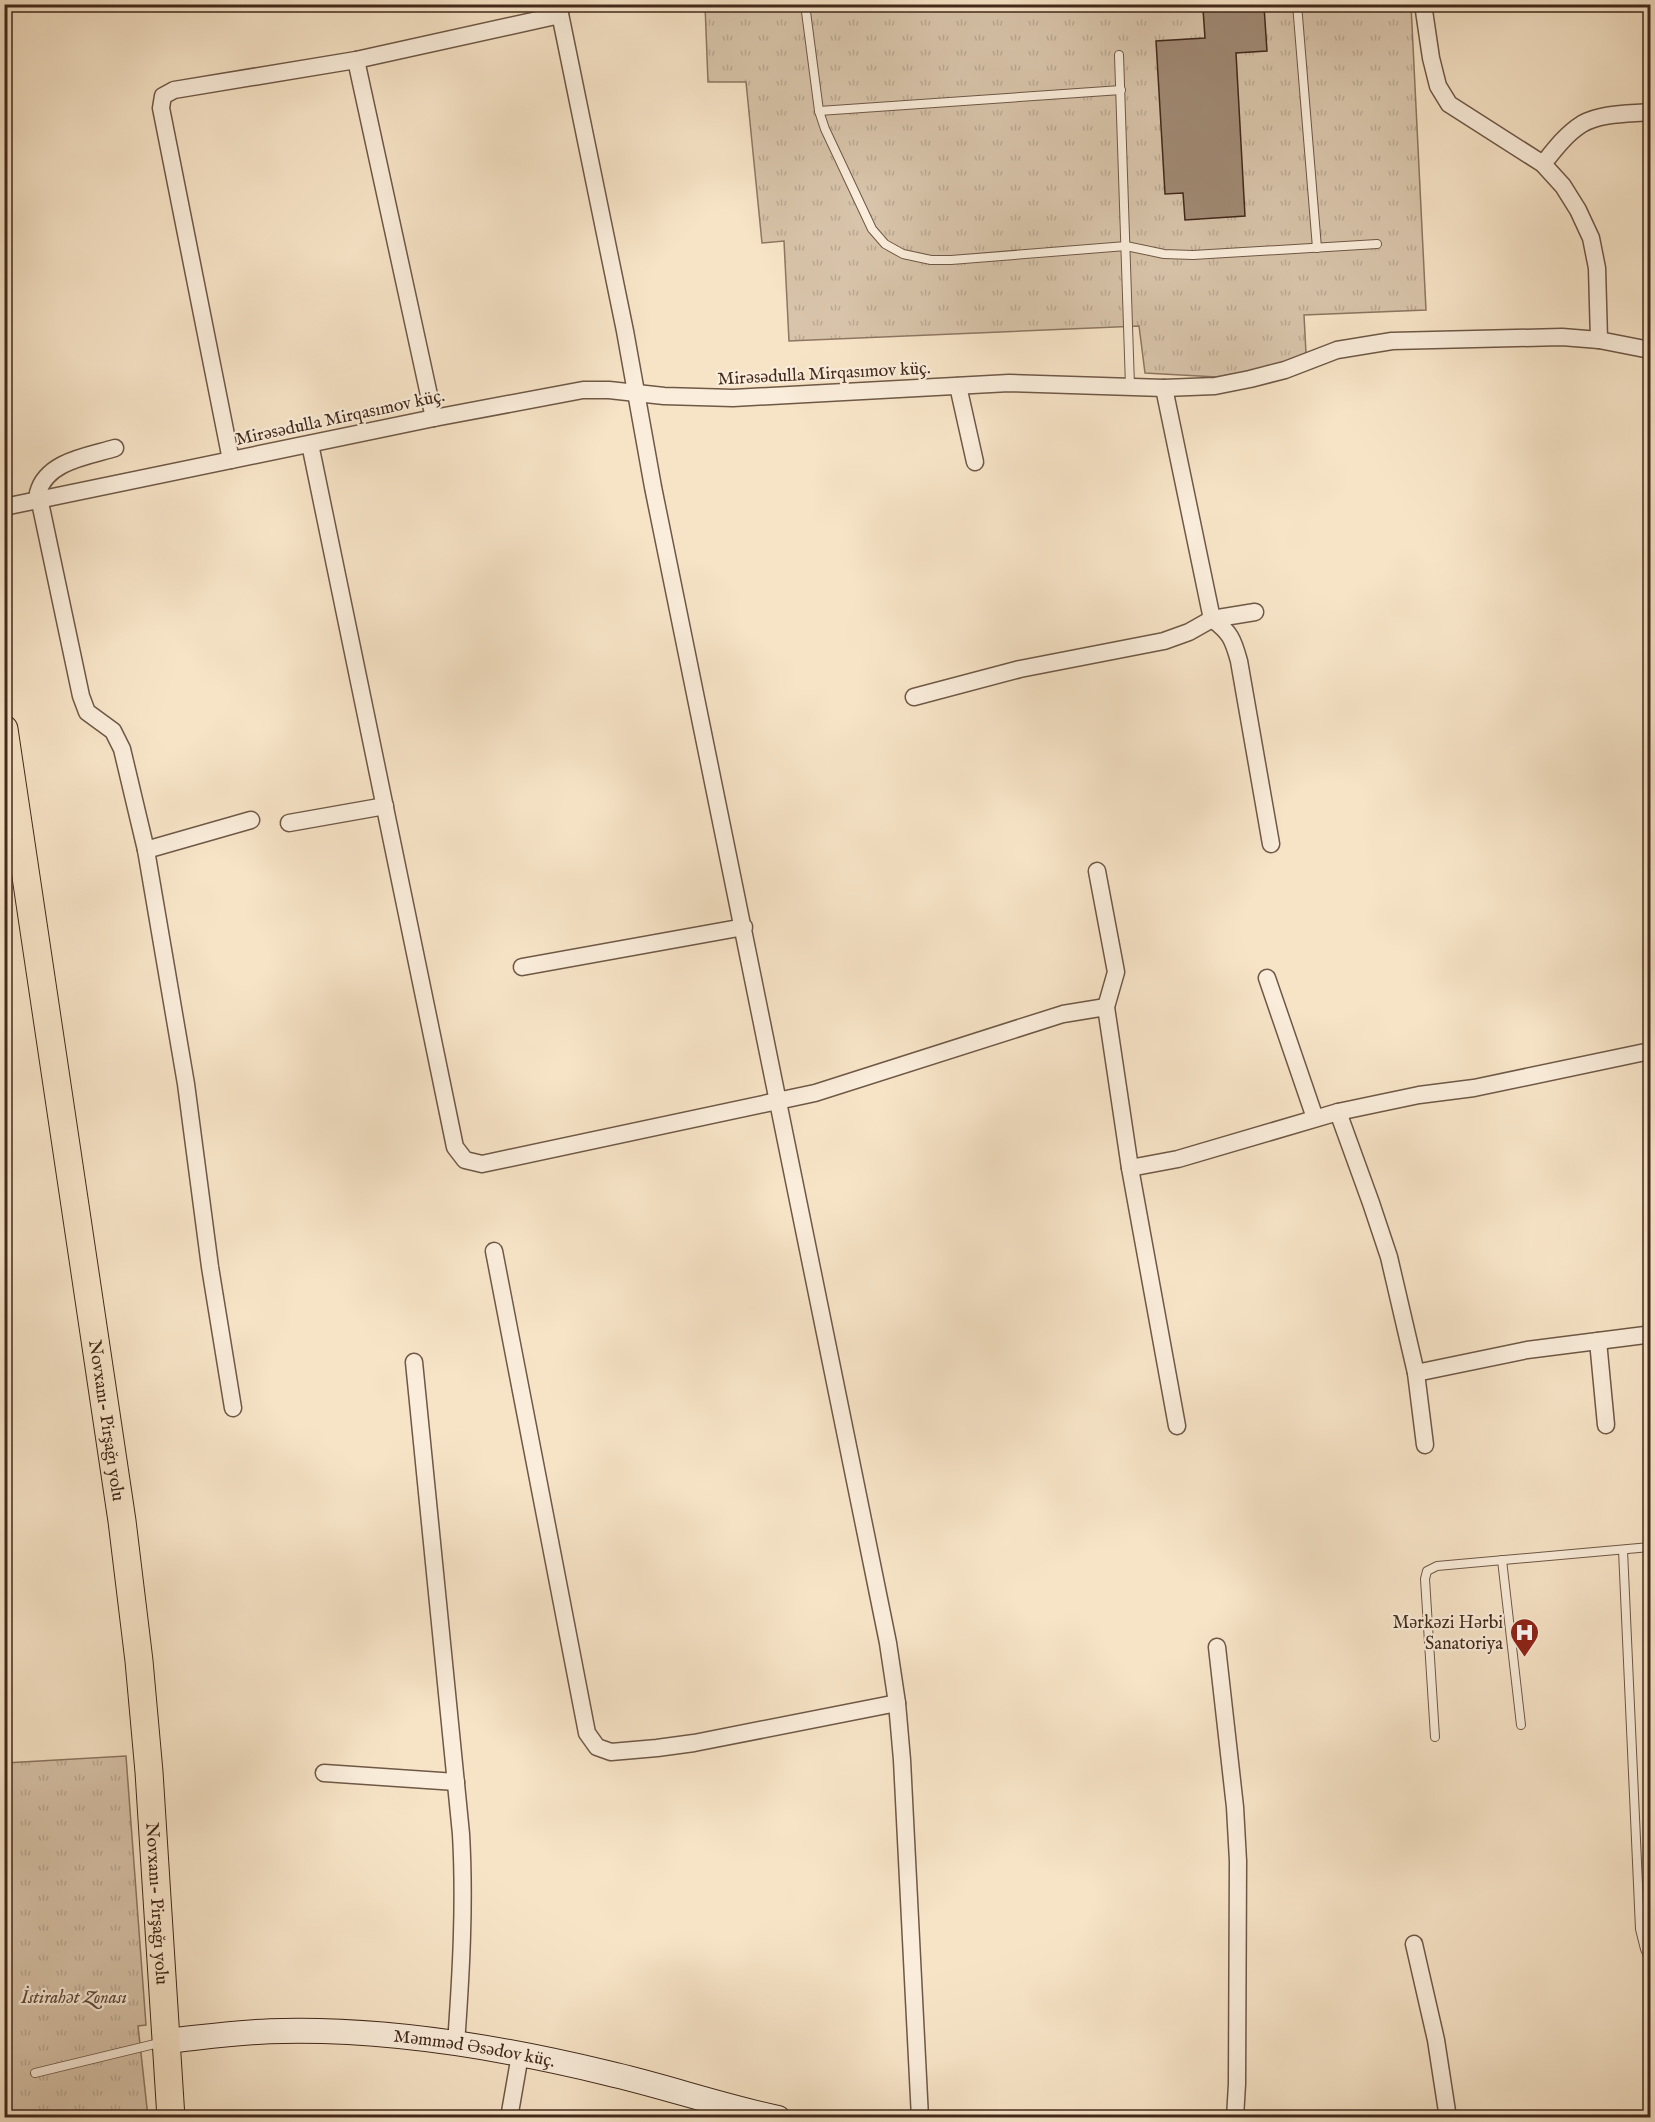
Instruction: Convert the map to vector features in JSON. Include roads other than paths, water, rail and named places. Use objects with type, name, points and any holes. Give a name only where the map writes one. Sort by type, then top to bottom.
[{"type":"main road","name":"Novxanı- Pirşağı yolu","points":[[4,729],[122,1521],[139,1661],[149,1772],[171,2118]]},
{"type":"street","points":[[1423,4],[1431,58],[1438,86],[1449,104],[1543,164],[1563,186],[1591,238],[1597,268],[1599,340]]},
{"type":"street","points":[[231,460],[161,108],[163,96],[174,90],[356,60],[559,10],[653,487],[886,1631],[897,1703],[902,1760],[920,2118]]},
{"type":"street","points":[[356,60],[434,417]]},
{"type":"street","points":[[1543,164],[1566,137],[1583,124],[1613,115],[1650,112]]},
{"type":"street","name":"Mirəsədulla Mirqasımov küç.","points":[[4,507],[434,417],[583,390],[732,398],[1010,383],[1164,388],[1215,386],[1250,379],[1286,370],[1337,350],[1392,341],[1562,337],[1599,340],[1650,350]]},
{"type":"street","points":[[958,386],[975,462]]},
{"type":"street","points":[[1164,388],[1212,619],[1227,630],[1234,643],[1239,661],[1271,844]]},
{"type":"street","points":[[310,444],[455,1147],[465,1160],[482,1164],[815,1093],[1063,1014],[1106,1007]]},
{"type":"street","points":[[115,448],[62,464],[40,486],[39,500],[81,696],[87,712],[113,731],[122,749],[146,850],[186,1084],[210,1267],[233,1408]]},
{"type":"street","points":[[914,697],[1020,669],[1164,641],[1189,632],[1212,619],[1255,612]]},
{"type":"street","points":[[289,823],[385,806]]},
{"type":"street","points":[[146,850],[251,820]]},
{"type":"street","points":[[1097,871],[1116,972],[1106,1007],[1130,1168],[1178,1426]]},
{"type":"street","points":[[522,967],[744,927]]},
{"type":"street","points":[[1267,978],[1315,1118]]},
{"type":"street","points":[[1130,1168],[1178,1159],[1338,1112],[1419,1095],[1474,1088],[1650,1051]]},
{"type":"street","points":[[1338,1112],[1389,1257],[1416,1373],[1425,1445]]},
{"type":"street","points":[[494,1251],[587,1733],[597,1747],[611,1752],[694,1743],[897,1703]]},
{"type":"street","points":[[1416,1373],[1527,1350],[1645,1335]]},
{"type":"street","points":[[1598,1341],[1606,1425]]},
{"type":"street","points":[[414,1362],[464,1881],[463,1942],[456,2044]]},
{"type":"street","points":[[1216,1647],[1235,1807],[1238,1861],[1235,2118]]},
{"type":"street","points":[[324,1773],[456,1782]]},
{"type":"street","points":[[1414,1944],[1436,2040],[1448,2118]]},
{"type":"street","name":"Məmməd Əsədov küç.","points":[[166,2041],[236,2033],[323,2031],[375,2034],[456,2044],[605,2072],[732,2112],[778,2118]]},
{"type":"street","points":[[508,2118],[520,2055]]},
{"type":"lane","points":[[805,4],[819,111],[825,129],[872,229],[885,244],[903,254],[930,260],[951,260],[1126,246],[1164,254],[1193,255],[1377,244]]},
{"type":"lane","points":[[1297,4],[1317,248]]},
{"type":"lane","points":[[1119,55],[1130,386]]},
{"type":"lane","points":[[819,111],[1121,90]]},
{"type":"lane","points":[[1435,1737],[1425,1580],[1427,1570],[1437,1566],[1650,1547]]},
{"type":"lane","points":[[1623,1550],[1640,1929],[1650,1960]]},
{"type":"lane","points":[[1502,1560],[1521,1725]]},
{"type":"lane","points":[[35,2073],[166,2041]]},
{"type":"place","name":"Mərkəzi Hərbi Sanatoriya","points":[[1524,1658]]},
{"type":"park label","name":"İstirahət Zonası","points":[[74,1997]]}]
